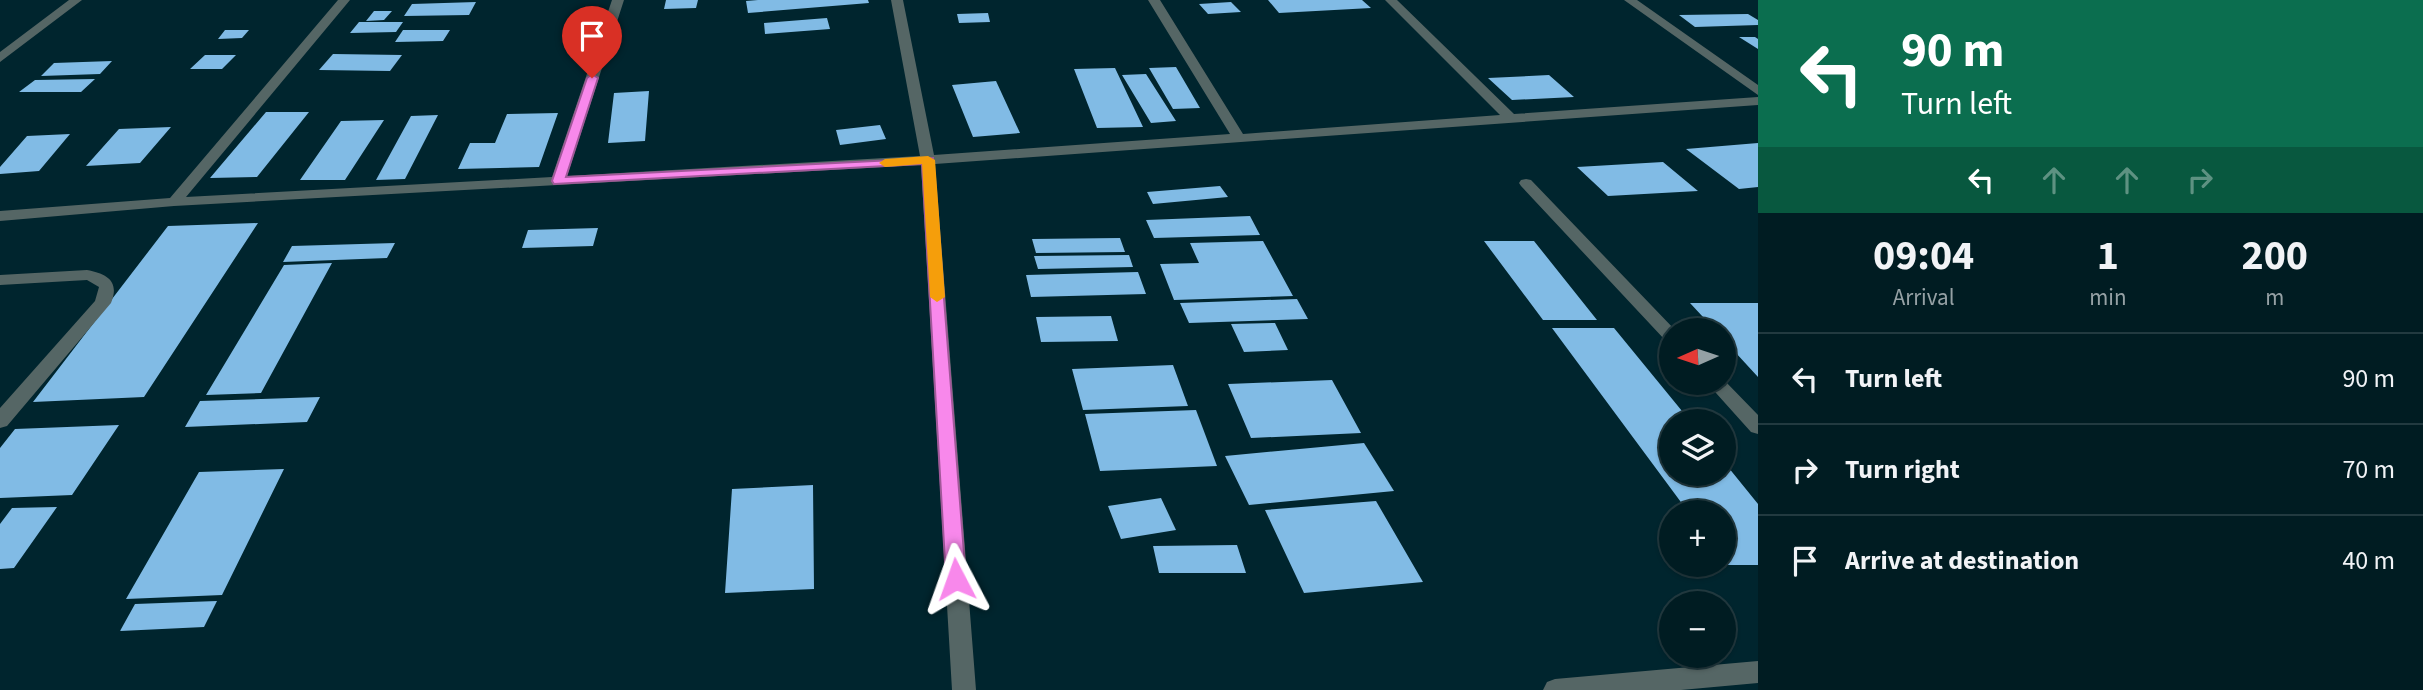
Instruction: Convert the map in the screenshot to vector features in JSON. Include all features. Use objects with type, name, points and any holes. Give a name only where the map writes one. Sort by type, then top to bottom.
[{"type":"street","points":[[0,58],[76,0]]},
{"type":"street","points":[[174,202],[344,0]]},
{"type":"street","points":[[558,181],[618,0]]},
{"type":"street","points":[[897,0],[928,160],[964,690]]},
{"type":"street","points":[[1154,0],[1239,138]]},
{"type":"street","points":[[1391,0],[1511,119]]},
{"type":"street","points":[[1630,0],[1758,91]]},
{"type":"street","points":[[0,216],[174,202],[928,160],[1758,101]]},
{"type":"street","points":[[1527,183],[1659,323]]},
{"type":"street","points":[[0,280],[87,275],[100,277],[107,282],[109,290],[103,303],[0,421]]},
{"type":"street","points":[[1728,396],[1758,427]]},
{"type":"street","points":[[1555,690],[1758,672]]},
{"type":"building","points":[[666,0],[698,0],[696,8],[664,9]]},
{"type":"building","points":[[868,0],[869,3],[748,13],[746,1]]},
{"type":"building","points":[[1268,0],[1362,0],[1371,8],[1279,13]]},
{"type":"building","points":[[476,2],[469,15],[404,16],[412,4]]},
{"type":"building","points":[[1231,2],[1241,12],[1208,14],[1199,4]]},
{"type":"building","points":[[374,11],[392,11],[384,20],[366,21]]},
{"type":"building","points":[[988,13],[990,22],[959,23],[957,14]]},
{"type":"building","points":[[1748,14],[1758,20],[1758,25],[1695,27],[1679,15]]},
{"type":"building","points":[[827,18],[830,29],[765,34],[764,23]]},
{"type":"building","points":[[359,22],[403,22],[396,32],[350,33]]},
{"type":"building","points":[[225,30],[249,30],[242,38],[218,39]]},
{"type":"building","points":[[403,30],[450,30],[443,41],[395,42]]},
{"type":"building","points":[[1739,37],[1755,37],[1758,39],[1758,49]]},
{"type":"building","points":[[333,54],[402,55],[390,71],[319,70]]},
{"type":"building","points":[[205,55],[236,55],[222,69],[190,69]]},
{"type":"building","points":[[112,61],[100,74],[41,76],[54,63]]},
{"type":"building","points":[[1176,67],[1200,108],[1173,109],[1149,68]]},
{"type":"building","points":[[1115,68],[1143,127],[1097,128],[1074,69]]},
{"type":"building","points":[[1146,74],[1176,121],[1151,123],[1122,75]]},
{"type":"building","points":[[1549,75],[1574,97],[1512,100],[1488,78]]},
{"type":"building","points":[[95,79],[81,92],[19,92],[35,80]]},
{"type":"building","points":[[996,81],[1020,133],[973,137],[952,85]]},
{"type":"building","points":[[649,91],[645,141],[608,143],[614,93]]},
{"type":"building","points":[[266,112],[309,112],[257,177],[210,178]]},
{"type":"building","points":[[558,113],[539,167],[458,169],[470,143],[495,143],[507,114]]},
{"type":"building","points":[[438,115],[405,179],[376,180],[411,116]]},
{"type":"building","points":[[384,120],[345,180],[300,180],[341,121]]},
{"type":"building","points":[[880,125],[886,139],[840,145],[836,130]]},
{"type":"building","points":[[171,127],[140,163],[86,166],[119,129]]},
{"type":"building","points":[[70,134],[39,171],[0,174],[0,167],[27,136]]},
{"type":"building","points":[[1758,143],[1758,187],[1739,189],[1686,149]]},
{"type":"building","points":[[1663,162],[1698,191],[1608,196],[1577,167]]},
{"type":"building","points":[[1220,186],[1228,197],[1153,204],[1147,192]]},
{"type":"building","points":[[1250,216],[1260,235],[1154,238],[1146,220]]},
{"type":"building","points":[[258,223],[144,397],[33,402],[168,226]]},
{"type":"building","points":[[598,228],[593,246],[522,248],[528,230]]},
{"type":"building","points":[[1120,238],[1125,252],[1036,253],[1032,239]]},
{"type":"building","points":[[1263,241],[1293,296],[1174,300],[1160,264],[1199,263],[1190,243]]},
{"type":"building","points":[[1484,241],[1534,241],[1597,320],[1543,320]]},
{"type":"building","points":[[395,243],[387,258],[283,262],[292,246]]},
{"type":"building","points":[[1129,255],[1133,267],[1038,269],[1034,256]]},
{"type":"building","points":[[332,263],[261,393],[206,395],[284,265]]},
{"type":"building","points":[[1138,272],[1146,294],[1031,297],[1026,275]]},
{"type":"building","points":[[1297,299],[1308,319],[1189,323],[1180,303]]},
{"type":"building","points":[[1690,303],[1758,303],[1758,377],[1736,353],[1736,318],[1704,318]]},
{"type":"building","points":[[1111,316],[1118,341],[1041,342],[1036,317]]},
{"type":"building","points":[[1275,323],[1288,350],[1244,352],[1231,324]]},
{"type":"building","points":[[1552,328],[1614,328],[1659,383],[1659,396],[1670,396],[1680,409],[1659,409],[1659,472]]},
{"type":"building","points":[[1173,365],[1188,406],[1083,410],[1072,369]]},
{"type":"building","points":[[1332,380],[1361,433],[1251,438],[1228,384]]},
{"type":"building","points":[[320,397],[307,422],[185,427],[200,401]]},
{"type":"building","points":[[1196,410],[1217,466],[1100,471],[1085,414]]},
{"type":"building","points":[[119,425],[72,495],[0,498],[0,448],[15,429]]},
{"type":"building","points":[[1364,443],[1394,491],[1249,505],[1225,456]]},
{"type":"building","points":[[284,469],[222,595],[126,599],[199,472]]},
{"type":"building","points":[[1736,477],[1758,504],[1758,565],[1736,565],[1736,500],[1679,500],[1669,486],[1736,486]]},
{"type":"building","points":[[813,485],[814,589],[725,593],[732,489]]},
{"type":"building","points":[[1161,498],[1176,530],[1121,539],[1108,506]]},
{"type":"building","points":[[1376,501],[1423,582],[1304,593],[1265,510]]},
{"type":"building","points":[[57,507],[14,568],[0,569],[0,524],[12,508]]},
{"type":"building","points":[[1237,545],[1246,573],[1159,573],[1153,546]]},
{"type":"building","points":[[217,601],[204,627],[120,631],[135,604]]},
{"type":"slow traffic","points":[[885,163],[928,160],[937,297]]},
{"type":"route","points":[[592,78],[558,181],[928,160],[956,579]]}]
